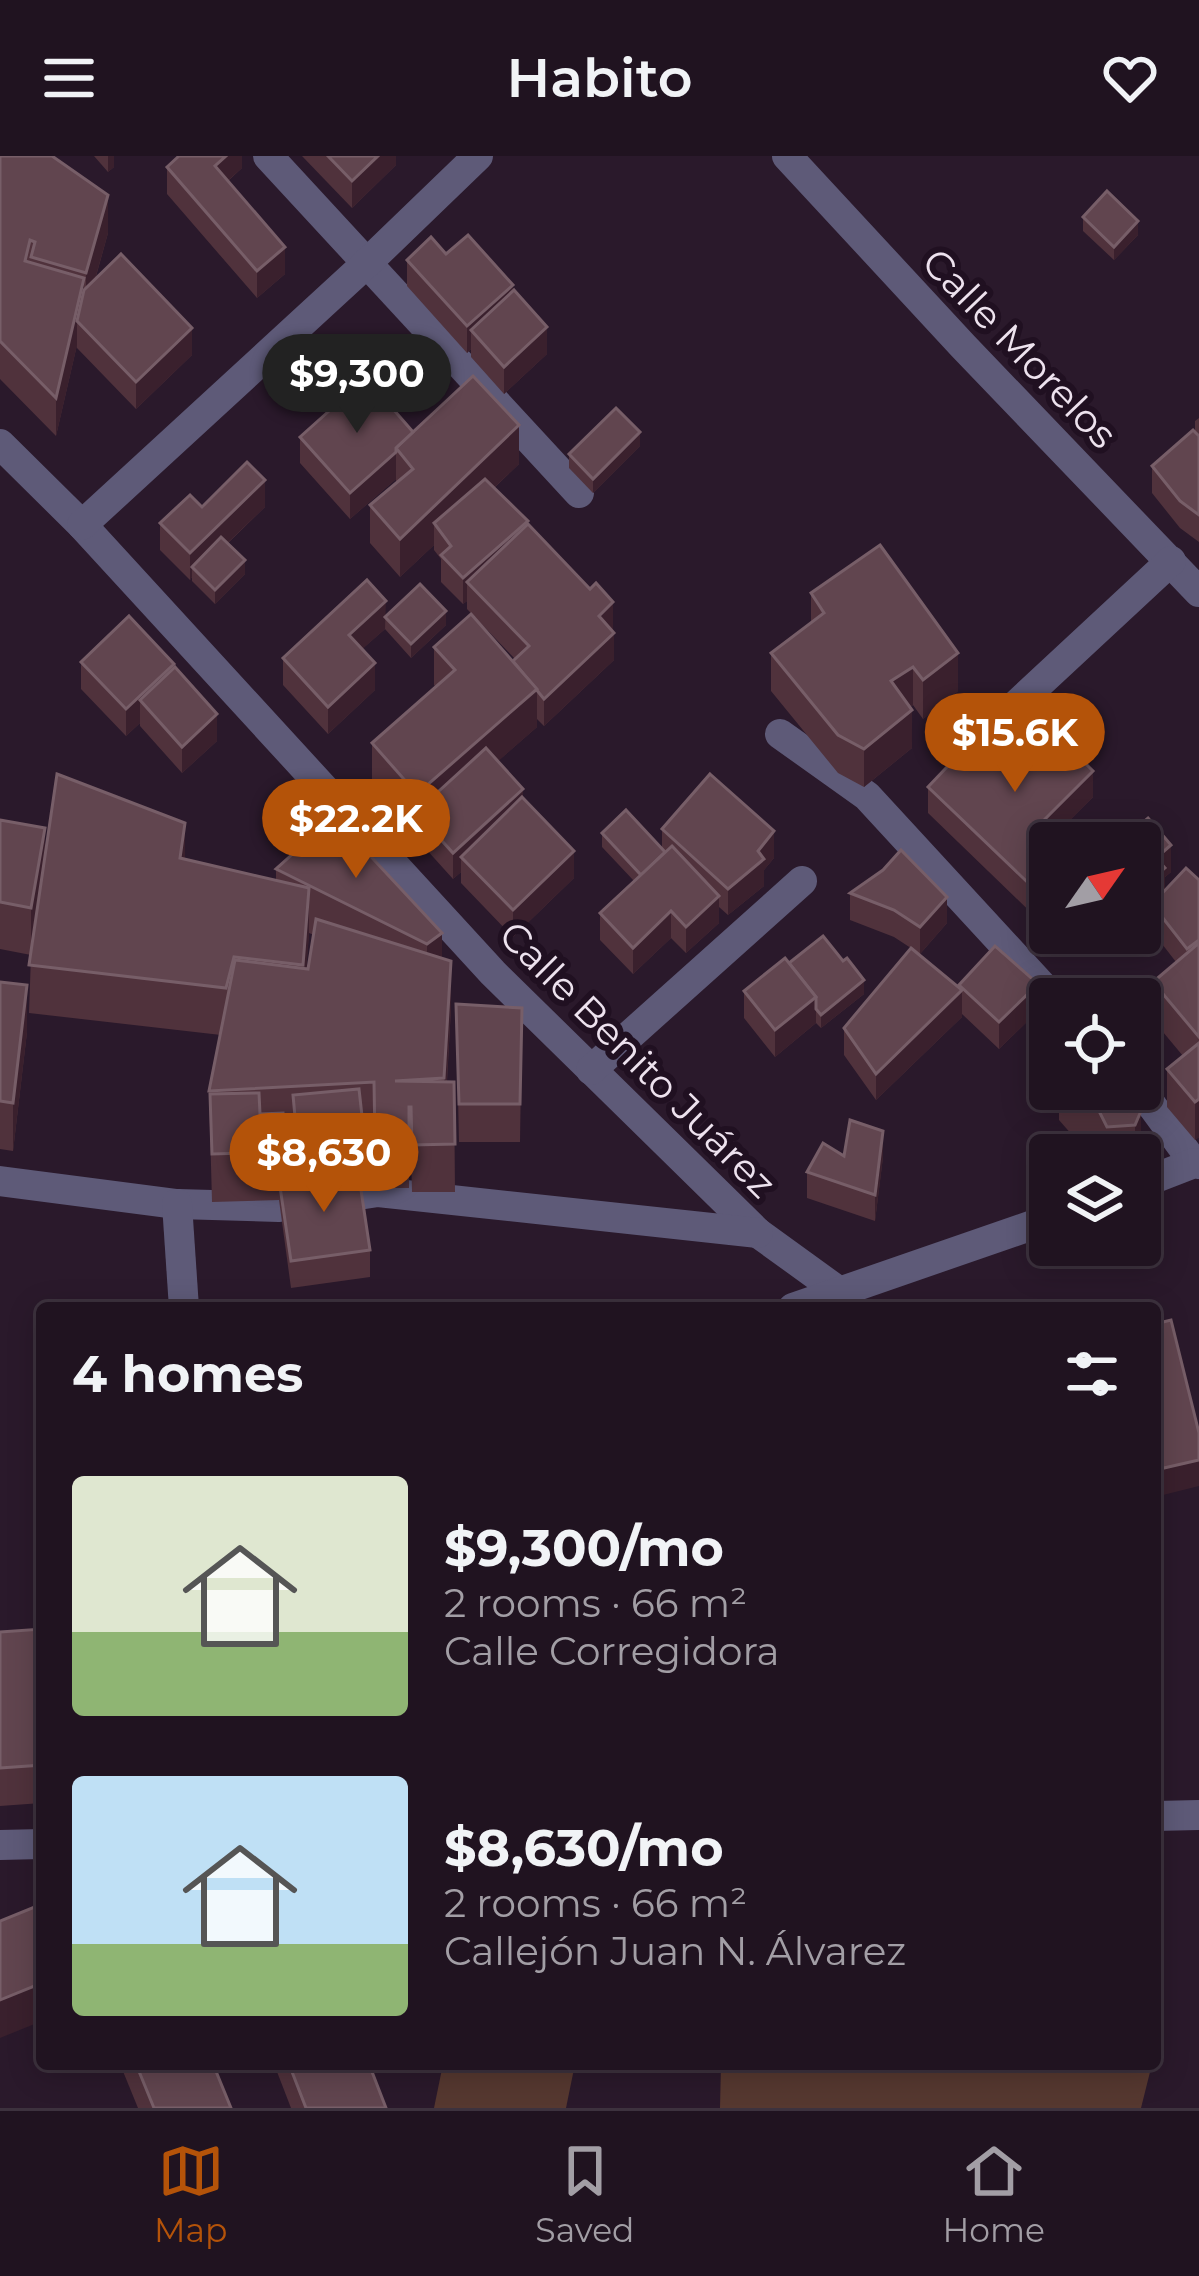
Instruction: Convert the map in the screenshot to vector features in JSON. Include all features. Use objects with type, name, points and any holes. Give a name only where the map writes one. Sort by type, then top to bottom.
[{"type":"street","points":[[268,156],[579,494]]},
{"type":"street","points":[[82,525],[478,156]]},
{"type":"street","name":"Calle Morelos","points":[[787,156],[1199,592]]},
{"type":"street","name":"Calle Benito Juárez","points":[[0,444],[82,525],[493,973],[758,1233],[841,1293]]},
{"type":"street","points":[[973,745],[1171,561]]},
{"type":"street","points":[[780,734],[867,796],[1035,978]]},
{"type":"street","points":[[592,1070],[802,881]]},
{"type":"street","points":[[1156,1110],[1196,1163],[1161,1176]]},
{"type":"street","points":[[0,1181],[177,1204],[279,1207],[378,1192],[758,1233]]},
{"type":"street","points":[[177,1204],[184,1302]]},
{"type":"street","points":[[812,1302],[1029,1226]]},
{"type":"street","points":[[1161,1816],[1199,1816]]},
{"type":"street","points":[[0,1845],[36,1844]]},
{"type":"shaded area","points":[[442,2070],[574,2070],[566,2108],[434,2108]]},
{"type":"shaded area","points":[[721,2070],[1150,2070],[1141,2108],[720,2108]]},
{"type":"building","points":[[0,156],[52,156],[108,195],[86,273],[31,257],[35,242],[30,240],[25,261],[84,278],[56,398],[0,341]]},
{"type":"building","points":[[179,156],[226,156],[215,166],[285,247],[257,271],[167,167]]},
{"type":"building","points":[[328,156],[378,156],[352,181]]},
{"type":"building","points":[[1107,191],[1138,221],[1114,247],[1083,217]]},
{"type":"building","points":[[468,235],[513,285],[467,326],[407,260],[431,237],[446,254]]},
{"type":"building","points":[[121,254],[192,328],[136,382],[77,321],[84,290]]},
{"type":"building","points":[[514,290],[547,327],[504,367],[471,330]]},
{"type":"building","points":[[473,376],[519,425],[400,539],[370,505],[413,469],[396,448]]},
{"type":"building","points":[[366,378],[413,432],[350,493],[300,437]]},
{"type":"building","points":[[616,408],[640,432],[593,479],[569,454]]},
{"type":"building","points":[[1193,430],[1199,436],[1199,515],[1180,501],[1152,466]]},
{"type":"building","points":[[247,462],[265,480],[190,553],[160,523],[190,495],[202,507]]},
{"type":"building","points":[[485,479],[528,521],[463,578],[441,555],[451,546],[434,523]]},
{"type":"building","points":[[528,524],[590,589],[596,583],[613,602],[599,616],[614,633],[544,699],[513,661],[529,646],[467,582]]},
{"type":"building","points":[[221,537],[245,560],[215,590],[192,567]]},
{"type":"building","points":[[880,545],[958,653],[923,680],[913,667],[891,681],[912,710],[864,749],[838,735],[771,653],[824,613],[811,593]]},
{"type":"building","points":[[367,580],[386,601],[349,635],[375,663],[328,707],[283,658]]},
{"type":"building","points":[[420,584],[446,611],[411,644],[385,617]]},
{"type":"building","points":[[471,614],[537,689],[417,794],[372,743],[455,670],[434,647]]},
{"type":"building","points":[[129,616],[174,664],[126,709],[81,662]]},
{"type":"building","points":[[175,667],[217,714],[182,747],[140,700]]},
{"type":"building","points":[[1032,711],[1093,771],[1042,822],[1029,822],[1029,884],[928,787],[965,748],[981,763]]},
{"type":"building","points":[[486,748],[523,789],[453,853],[416,812]]},
{"type":"building","points":[[57,774],[185,823],[180,858],[309,888],[303,965],[234,957],[226,988],[29,965]]},
{"type":"building","points":[[710,774],[774,831],[758,851],[764,859],[728,889],[662,829]]},
{"type":"building","points":[[522,797],[574,851],[513,910],[461,857]]},
{"type":"building","points":[[626,810],[665,852],[641,875],[602,833]]},
{"type":"building","points":[[334,817],[442,933],[427,944],[276,869]]},
{"type":"building","points":[[0,820],[45,828],[31,908],[0,902]]},
{"type":"building","points":[[1161,833],[1171,845],[1161,854]]},
{"type":"building","points":[[672,846],[719,896],[686,927],[671,911],[633,948],[600,913]]},
{"type":"building","points":[[901,850],[947,897],[920,927],[894,910],[850,893],[883,870]]},
{"type":"building","points":[[1186,868],[1199,880],[1199,940],[1187,949],[1161,916],[1161,894]]},
{"type":"building","points":[[316,919],[451,961],[444,1078],[395,1081],[454,1082],[455,1144],[412,1145],[411,1107],[409,1140],[375,1140],[374,1082],[209,1091],[235,960],[308,969]]},
{"type":"building","points":[[823,936],[864,980],[821,1015],[816,997],[789,963]]},
{"type":"building","points":[[1199,943],[1199,1037],[1161,992],[1158,978]]},
{"type":"building","points":[[995,946],[1031,978],[1029,993],[999,1022],[959,985]]},
{"type":"building","points":[[911,948],[962,990],[876,1074],[844,1028]]},
{"type":"building","points":[[785,958],[816,997],[775,1030],[744,991]]},
{"type":"building","points":[[0,982],[27,985],[13,1103],[0,1101]]},
{"type":"building","points":[[456,1004],[522,1008],[520,1104],[459,1104]]},
{"type":"building","points":[[1199,1043],[1199,1099],[1195,1102],[1167,1069]]},
{"type":"building","points":[[359,1089],[365,1143],[298,1149],[293,1095]]},
{"type":"building","points":[[259,1093],[260,1114],[283,1113],[284,1152],[212,1154],[210,1094]]},
{"type":"building","points":[[1098,1110],[1141,1111],[1135,1125],[1107,1127]]},
{"type":"building","points":[[850,1120],[883,1131],[875,1195],[807,1172],[823,1143],[844,1156]]},
{"type":"building","points":[[358,1170],[370,1250],[291,1261],[279,1180]]},
{"type":"building","points":[[1171,1320],[1199,1433],[1199,1460],[1161,1469],[1161,1322]]},
{"type":"building","points":[[36,1629],[36,1765],[0,1768],[0,1632]]},
{"type":"building","points":[[36,1906],[36,1985],[0,2000],[0,1921]]},
{"type":"building","points":[[138,2070],[215,2070],[231,2108],[154,2108]]},
{"type":"building","points":[[291,2070],[371,2070],[386,2108],[306,2108]]}]
